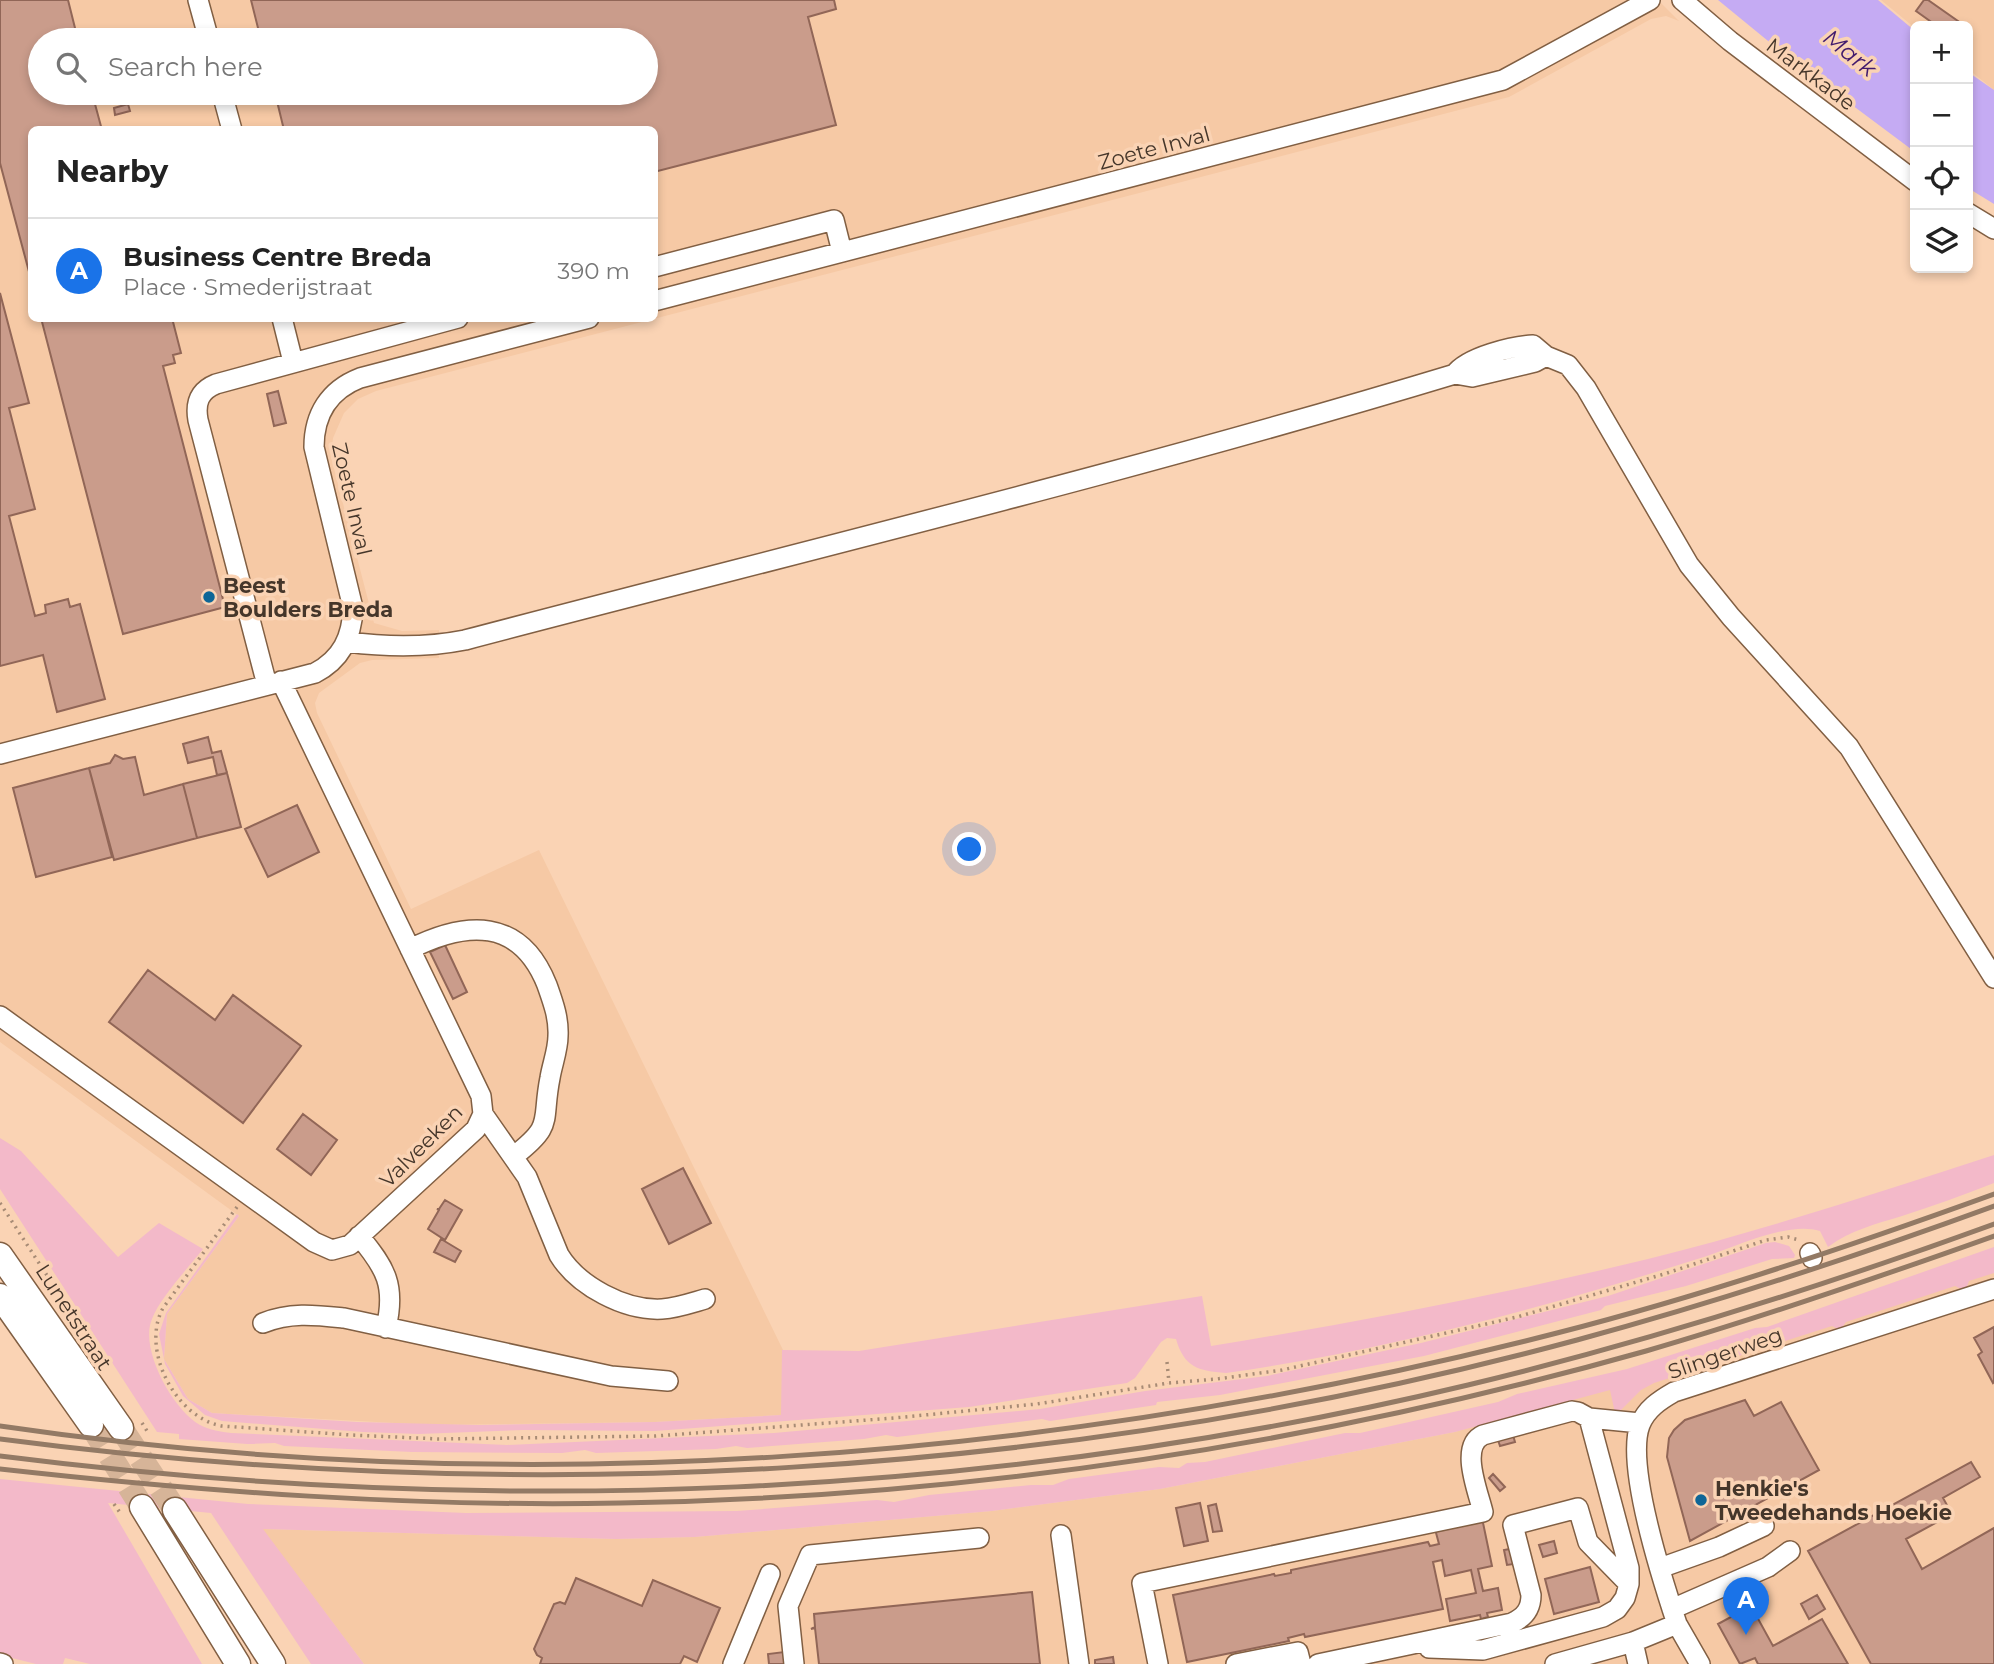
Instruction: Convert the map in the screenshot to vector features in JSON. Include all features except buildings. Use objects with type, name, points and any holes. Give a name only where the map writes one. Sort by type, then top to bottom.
[{"type":"main road","name":"Lunetstraat","points":[[0,1255],[131,1424]]},
{"type":"main road","points":[[0,1296],[91,1425]]},
{"type":"main road","points":[[142,1507],[238,1664]]},
{"type":"main road","points":[[175,1510],[273,1664]]},
{"type":"street","points":[[198,0],[206,28]]},
{"type":"street","name":"Zoete Inval","points":[[658,300],[1503,80],[1650,0]]},
{"type":"street","name":"Markkade","points":[[1682,0],[1730,41],[1910,177]]},
{"type":"street","points":[[225,105],[231,126]]},
{"type":"street","points":[[1973,217],[1994,229]]},
{"type":"street","points":[[658,266],[834,220],[842,252]]},
{"type":"street","points":[[283,322],[293,362]]},
{"type":"street","name":"Valveeken","points":[[0,1016],[322,1248],[341,1249],[359,1236],[476,1129],[489,1105],[274,683],[198,420],[197,407],[200,395],[209,387],[443,322]]},
{"type":"street","name":"Zoete Inval","points":[[347,642],[353,620],[352,595],[314,447],[316,425],[324,405],[337,390],[360,378],[550,323]]},
{"type":"street","points":[[0,754],[274,683],[325,667],[341,652],[347,642],[384,646],[439,645],[465,640],[1040,489],[1344,407],[1455,374],[1472,377],[1535,362],[1545,356],[1568,365],[1586,388],[1689,565],[1731,617],[1849,747],[1994,978]]},
{"type":"street","points":[[410,949],[454,932],[484,929],[495,931],[508,935],[519,944],[544,976],[556,1012],[559,1041],[548,1086],[544,1126],[537,1138],[514,1156]]},
{"type":"street","points":[[489,1105],[538,1200],[559,1255],[580,1279],[600,1292],[643,1307],[674,1307],[705,1298]]},
{"type":"street","points":[[359,1236],[386,1273],[391,1294],[386,1328]]},
{"type":"street","name":"Slingerweg","points":[[1640,1423],[1659,1401],[1674,1392],[1994,1289]]},
{"type":"street","points":[[263,1323],[280,1316],[307,1314],[344,1318],[611,1376],[668,1381]]},
{"type":"street","points":[[1158,1664],[1142,1583],[1483,1512],[1470,1456],[1472,1445],[1479,1437],[1566,1412],[1578,1412],[1589,1418],[1640,1423],[1636,1468],[1660,1568],[1675,1616],[1700,1664]]},
{"type":"street","points":[[1396,1647],[1483,1650],[1610,1614],[1625,1598],[1629,1584],[1629,1568],[1589,1418]]},
{"type":"street","points":[[1318,1664],[1512,1623],[1526,1614],[1531,1605],[1531,1595],[1513,1525],[1578,1508],[1588,1542],[1629,1584]]},
{"type":"street","points":[[1660,1568],[1719,1547],[1764,1526]]},
{"type":"street","points":[[1060,1535],[1079,1664]]},
{"type":"street","points":[[794,1664],[788,1606],[810,1555],[979,1538]]},
{"type":"street","points":[[1542,1634],[1555,1664],[1633,1642],[1675,1616],[1768,1567],[1790,1551]]},
{"type":"street","points":[[733,1664],[769,1574]]},
{"type":"street","points":[[1633,1642],[1638,1664]]},
{"type":"street","points":[[1236,1664],[1298,1652],[1301,1664]]},
{"type":"path","points":[[246,1193],[158,1318],[155,1334],[161,1366],[180,1398],[197,1416],[215,1425],[351,1436],[439,1439],[656,1436],[1037,1404],[1169,1382],[1282,1370],[1471,1328],[1664,1275],[1766,1240],[1788,1237],[1796,1239],[1805,1243],[1811,1255]]},
{"type":"path","name":"Lunetstraat","points":[[0,1203],[104,1364]]},
{"type":"path","points":[[1167,1362],[1169,1382]]},
{"type":"path","points":[[131,1424],[147,1431]]},
{"type":"shaded area","points":[[0,0],[1658,0],[1679,21],[1666,16],[1651,19],[1509,97],[658,318],[658,126],[28,126],[28,322],[642,322],[376,391],[358,399],[344,413],[333,438],[331,457],[374,623],[402,631],[439,630],[439,658],[372,660],[360,663],[319,693],[315,703],[317,713],[411,909],[539,850],[783,1350],[782,1415],[655,1422],[431,1425],[212,1413],[188,1399],[164,1359],[167,1314],[239,1216],[0,1042]]},
{"type":"shaded area","points":[[1881,0],[1994,0],[1994,90],[1973,73],[1973,21],[1910,21],[1910,24]]},
{"type":"shaded area","points":[[0,1138],[21,1151],[118,1257],[159,1223],[203,1249],[156,1311],[149,1332],[150,1346],[161,1378],[179,1406],[200,1425],[231,1433],[507,1445],[774,1433],[1040,1409],[1145,1391],[1267,1376],[1421,1343],[1608,1296],[1766,1243],[1775,1242],[1789,1246],[1795,1255],[1794,1258],[1772,1259],[1686,1286],[1605,1306],[1601,1310],[1424,1356],[1220,1395],[1157,1402],[1156,1405],[1050,1421],[1042,1419],[897,1437],[886,1435],[747,1448],[736,1446],[596,1453],[585,1450],[562,1453],[412,1452],[284,1446],[275,1443],[247,1444],[179,1439],[179,1434],[157,1432],[0,1189]]},
{"type":"shaded area","points":[[1994,1155],[1994,1183],[1864,1228],[1828,1247],[1820,1231],[1793,1229],[1469,1325],[1348,1352],[1226,1373],[1194,1366],[1183,1356],[1176,1339],[1167,1338],[1161,1342],[1135,1378],[1127,1383],[969,1407],[655,1431],[523,1430],[419,1434],[363,1432],[222,1421],[205,1415],[183,1396],[164,1359],[188,1399],[212,1413],[357,1422],[478,1425],[655,1422],[781,1415],[782,1350],[859,1351],[1202,1296],[1211,1346],[1431,1307],[1648,1259],[1779,1223]]},
{"type":"shaded area","points":[[237,1214],[239,1216],[167,1314],[164,1359],[159,1334],[166,1313]]},
{"type":"shaded area","points":[[1994,1247],[1994,1273],[1969,1281],[1966,1289],[1955,1286],[1846,1322],[1840,1330],[1832,1326],[1654,1383],[1641,1390],[1618,1413],[1615,1413],[1610,1390],[1455,1432],[1160,1489],[992,1511],[695,1537],[616,1539],[263,1529],[364,1664],[311,1664],[211,1513],[108,1503],[202,1664],[90,1664],[65,1658],[63,1664],[36,1664],[0,1655],[0,1479],[248,1504],[466,1513],[737,1511],[877,1500],[894,1502],[929,1495],[1053,1485],[1069,1479],[1159,1467],[1179,1468],[1187,1463],[1205,1462],[1345,1433],[1360,1433],[1498,1402],[1517,1394],[1627,1369],[1755,1328],[1767,1327]]},
{"type":"shaded area","points":[[1994,1268],[1994,1664],[364,1664],[262,1529],[616,1539],[695,1537],[992,1511],[1160,1489],[1455,1432]]},
{"type":"water","name":"Mark","points":[[1718,0],[1878,0],[1910,27],[1910,148],[1789,58]]},
{"type":"water","points":[[1973,75],[1994,90],[1994,204],[1973,191]]},
{"type":"tunnel","points":[[91,1425],[142,1507]]},
{"type":"tunnel","points":[[121,1428],[175,1510]]},
{"type":"railway","points":[[0,1426],[194,1449],[390,1462],[586,1464],[783,1456],[979,1439],[1174,1413],[1367,1377],[1557,1333],[1777,1269],[1994,1194]]},
{"type":"railway","points":[[0,1439],[197,1460],[396,1472],[594,1474],[793,1467],[991,1450],[1188,1423],[1383,1387],[1577,1340],[1787,1278],[1994,1206]]},
{"type":"railway","points":[[0,1456],[184,1475],[368,1487],[553,1491],[737,1487],[921,1474],[1104,1453],[1287,1424],[1535,1368],[1733,1312],[1994,1224]]},
{"type":"railway","points":[[0,1469],[155,1485],[309,1496],[542,1504],[750,1499],[1009,1477],[1266,1439],[1394,1414],[1520,1384],[1646,1351],[1734,1324],[1994,1236]]},
{"type":"place","name":"Beest Boulders Breda","points":[[209,597]]},
{"type":"place","name":"Henkie's Tweedehands Hoekie","points":[[1701,1500]]},
{"type":"place","name":"Business Centre Breda","points":[[1746,1635]]}]
